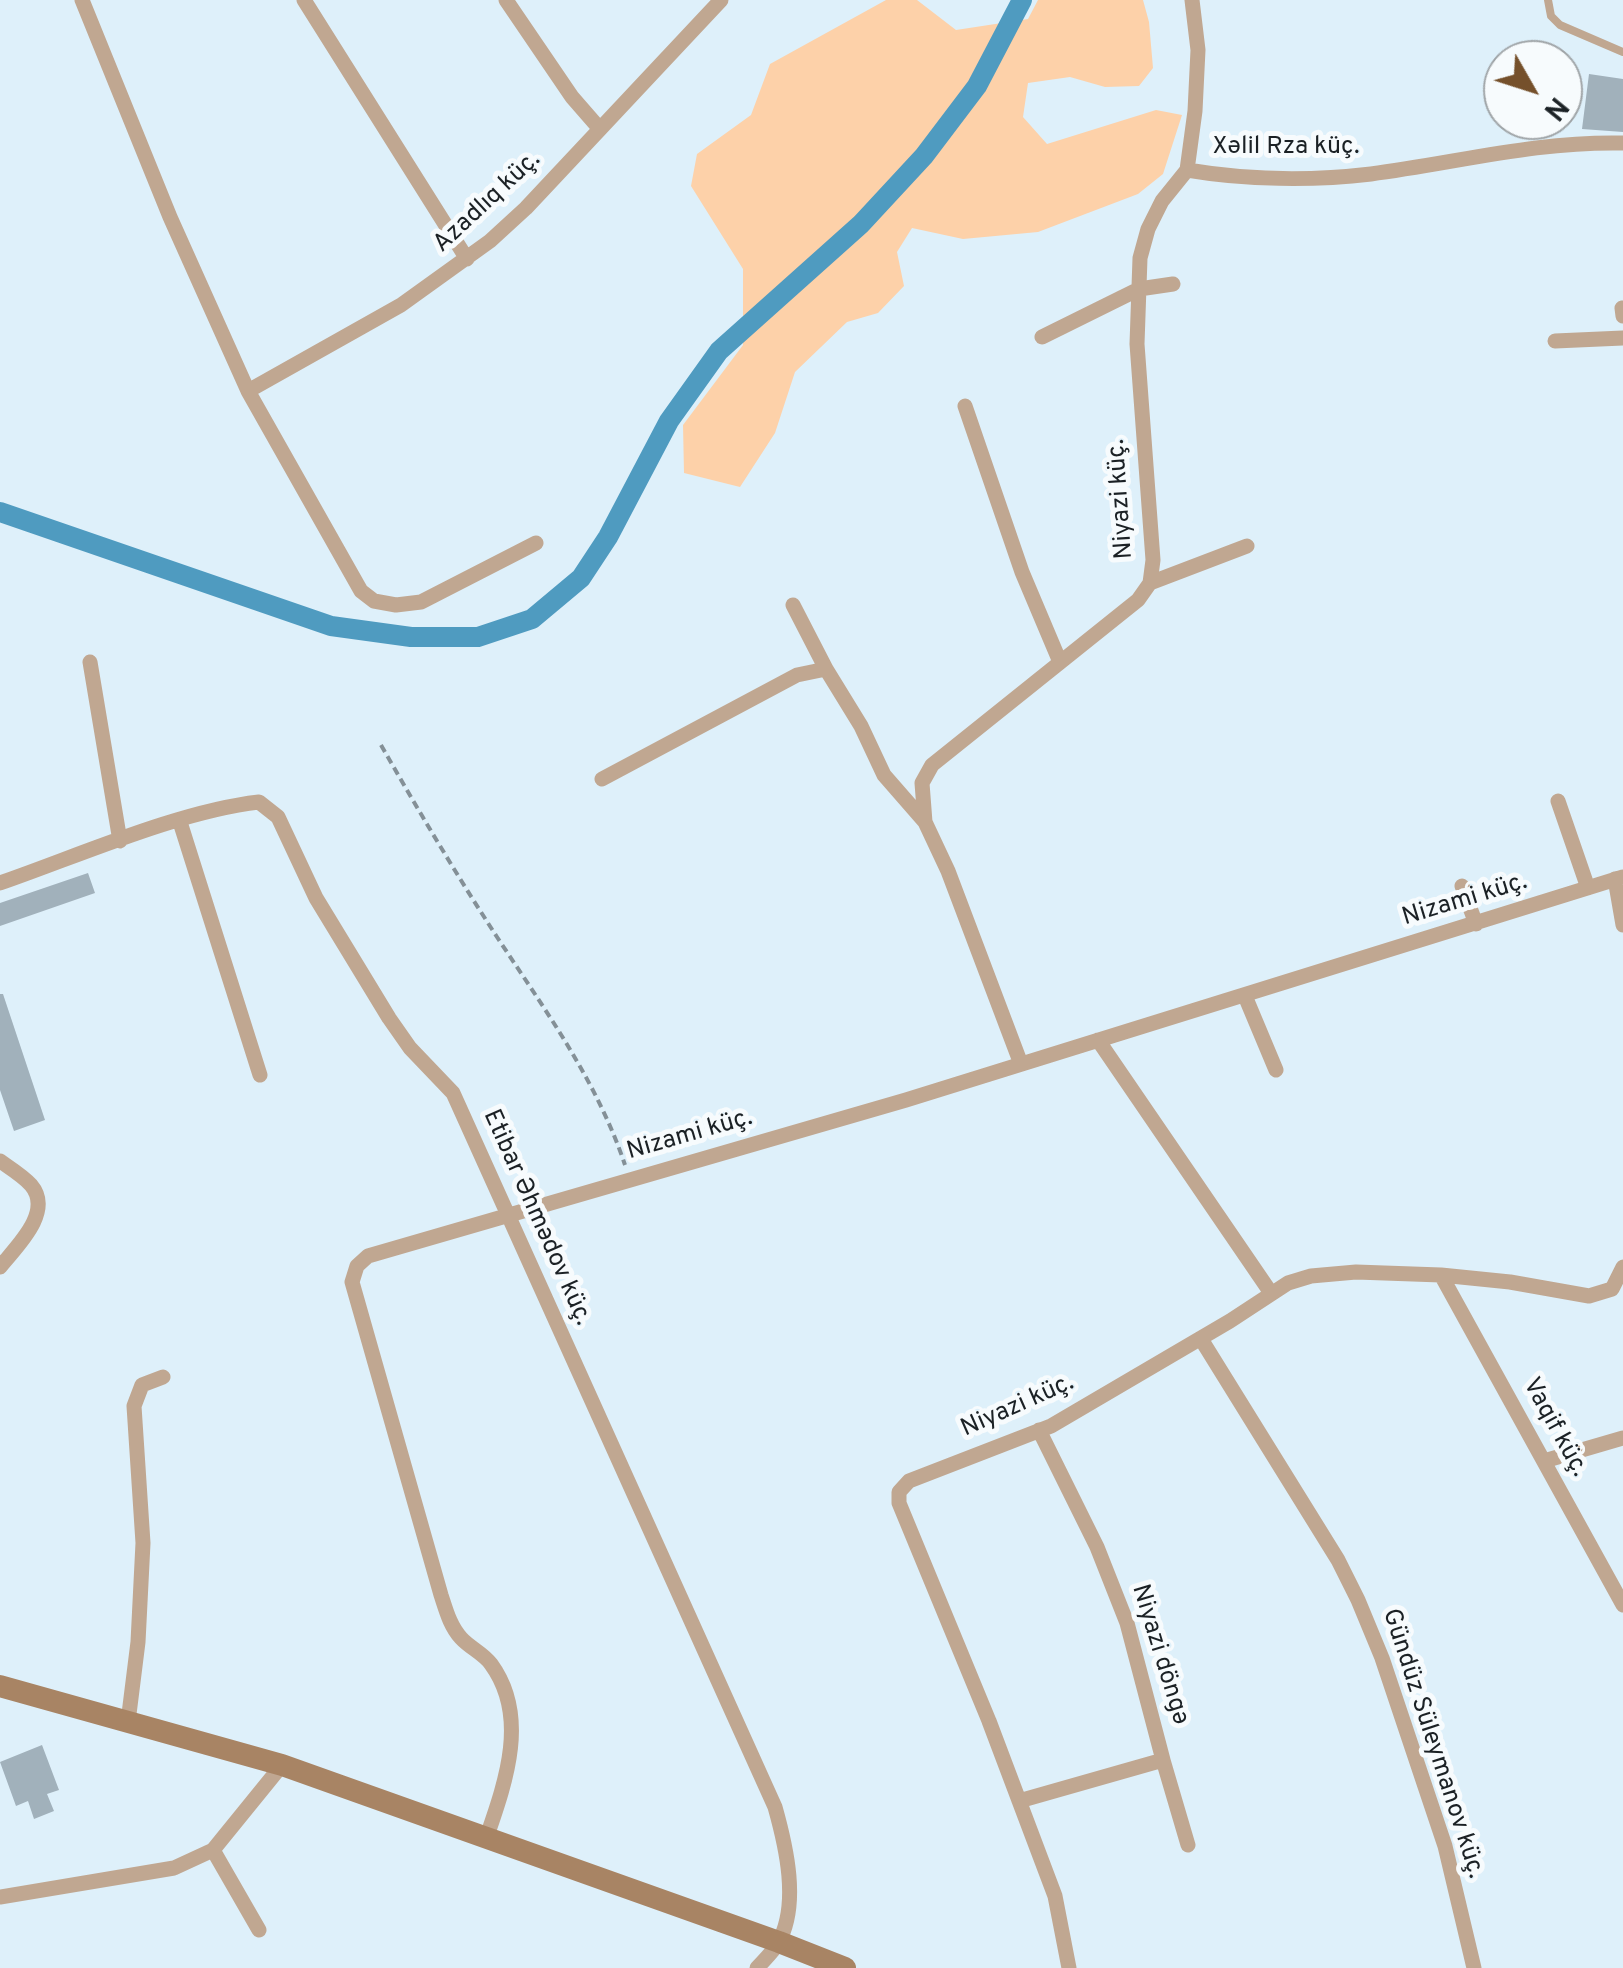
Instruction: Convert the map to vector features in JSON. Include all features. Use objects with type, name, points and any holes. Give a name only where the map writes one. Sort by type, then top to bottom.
[{"type":"street","points":[[82,0],[170,217],[248,392],[362,591],[374,601],[396,605],[421,602],[536,542]]},
{"type":"street","points":[[304,0],[467,259]]},
{"type":"street","points":[[506,0],[572,97],[600,128]]},
{"type":"street","name":"Niyazi küç.","points":[[924,822],[922,783],[932,765],[1138,600],[1150,582],[1153,560],[1137,344],[1140,258],[1162,201],[1187,170],[1198,50],[1192,0]]},
{"type":"street","name":"Azadlıq küç.","points":[[248,392],[401,305],[467,259],[526,208],[715,2]]},
{"type":"street","name":"Xəlil Rza küç.","points":[[1187,170],[1219,176],[1339,177],[1523,148],[1582,142],[1623,143]]},
{"type":"street","points":[[1042,336],[1139,289],[1173,284]]},
{"type":"street","points":[[1622,308],[1623,316]]},
{"type":"street","points":[[1554,341],[1623,338]]},
{"type":"street","points":[[965,406],[1022,572],[1060,662]]},
{"type":"street","points":[[1150,582],[1247,546]]},
{"type":"street","points":[[793,604],[884,775],[924,822],[948,871],[1021,1064]]},
{"type":"street","points":[[90,662],[120,841]]},
{"type":"street","points":[[602,779],[797,675],[826,668]]},
{"type":"street","points":[[1558,801],[1588,888]]},
{"type":"street","name":"Etibar Əhmədov küç.","points":[[0,883],[180,822],[259,802],[278,818],[316,898],[389,1018],[410,1048],[453,1093],[775,1807],[790,1878],[780,1942]]},
{"type":"street","points":[[180,822],[260,1074]]},
{"type":"street","points":[[1619,878],[1623,925]]},
{"type":"street","name":"Nizami küç.","points":[[487,1836],[504,1786],[513,1740],[508,1702],[502,1679],[487,1658],[461,1638],[450,1622],[352,1282],[356,1266],[368,1256],[1021,1064],[1619,878]]},
{"type":"street","points":[[1462,886],[1476,924]]},
{"type":"street","points":[[1245,996],[1276,1070]]},
{"type":"street","points":[[1098,1040],[1271,1293]]},
{"type":"street","points":[[0,1160],[33,1187],[38,1203],[26,1236],[0,1267]]},
{"type":"street","name":"Niyazi küç.","points":[[1069,1968],[1055,1896],[899,1503],[898,1492],[909,1481],[1040,1430],[1201,1339],[1288,1282],[1356,1272],[1510,1282],[1589,1296],[1606,1294],[1612,1289],[1623,1267]]},
{"type":"street","name":"Vaqif küç.","points":[[1441,1276],[1621,1596]]},
{"type":"street","name":"Gündüz Süleymanov küç.","points":[[1201,1339],[1338,1560],[1358,1600],[1382,1658],[1444,1846],[1474,1968]]},
{"type":"street","points":[[128,1722],[138,1642],[143,1543],[134,1406],[142,1385],[162,1377]]},
{"type":"street","name":"Niyazi döngə","points":[[1018,1801],[1163,1760],[1126,1623],[1097,1547],[1040,1430]]},
{"type":"street","points":[[1544,1462],[1623,1438]]},
{"type":"street","points":[[0,1686],[282,1765],[844,1968]]},
{"type":"street","points":[[1163,1760],[1188,1844]]},
{"type":"street","points":[[0,1897],[174,1868],[213,1850],[282,1765]]},
{"type":"street","points":[[213,1850],[259,1930]]},
{"type":"street","points":[[757,1968],[780,1942]]},
{"type":"lane","points":[[1548,0],[1551,16],[1560,25],[1623,52]]},
{"type":"path","points":[[381,745],[442,851],[583,1068],[612,1124],[630,1179]]},
{"type":"shaded area","points":[[886,0],[917,0],[956,30],[1028,19],[1038,0],[1143,0],[1153,68],[1139,86],[1105,87],[1070,77],[1028,83],[1023,117],[1047,144],[1156,110],[1182,115],[1163,174],[1138,194],[1038,232],[963,239],[912,228],[897,252],[904,286],[878,313],[847,322],[795,372],[775,433],[740,487],[684,473],[683,425],[743,345],[743,269],[691,186],[697,154],[751,115],[770,64]]},
{"type":"building","points":[[1589,74],[1623,79],[1623,132],[1583,129]]},
{"type":"building","points":[[88,873],[95,893],[0,926],[0,903]]},
{"type":"building","points":[[0,994],[45,1120],[14,1131],[0,1090]]},
{"type":"building","points":[[42,1745],[59,1790],[47,1794],[54,1811],[34,1819],[28,1801],[16,1806],[0,1762]]},
{"type":"waterway","points":[[0,512],[331,626],[411,637],[478,637],[532,619],[581,578],[608,537],[669,421],[719,351],[861,224],[924,156],[977,86],[1022,0]]}]
